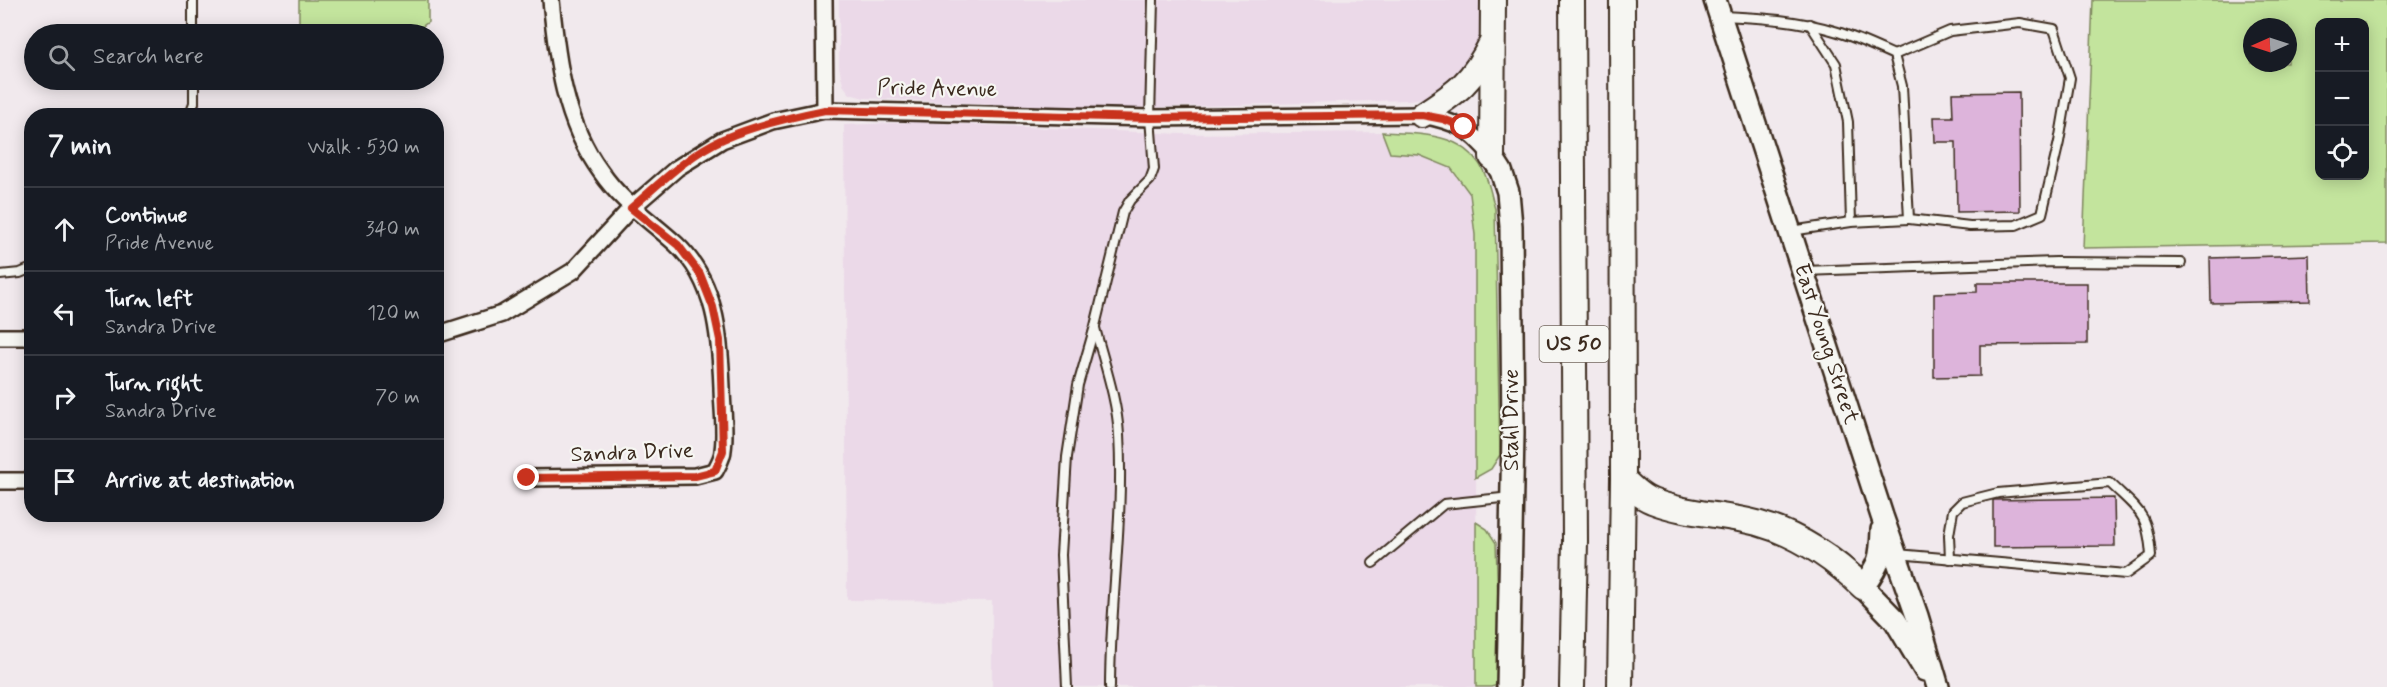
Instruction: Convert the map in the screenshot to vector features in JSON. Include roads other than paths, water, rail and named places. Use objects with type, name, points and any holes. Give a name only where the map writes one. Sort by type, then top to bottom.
[{"type":"highway","points":[[1492,157],[1493,0]]},
{"type":"highway","name":"US 50","points":[[1572,0],[1575,530],[1572,687]]},
{"type":"highway","name":"US 50","points":[[1620,687],[1623,479],[1622,0]]},
{"type":"highway","points":[[1422,115],[1453,95],[1477,71],[1493,40]]},
{"type":"highway","points":[[1623,479],[1651,501],[1778,530],[1809,545],[1833,561],[1863,587]]},
{"type":"main road","name":"East Young Street","points":[[1718,8],[1882,516],[1917,616],[1938,687]]},
{"type":"main road","name":"Stahl Drive","points":[[1492,157],[1501,171],[1508,192],[1511,226],[1514,433],[1508,687]]},
{"type":"main road","points":[[1882,516],[1881,556],[1876,569],[1863,587],[1895,620],[1925,670],[1932,687]]},
{"type":"street","name":"Sandra Drive","points":[[527,478],[695,476],[715,471],[723,451],[720,340],[713,307],[700,274],[678,245],[631,208],[600,172],[579,135],[563,87],[551,0]]},
{"type":"street","points":[[824,0],[825,110]]},
{"type":"street","name":"Pride Avenue","points":[[444,332],[502,314],[573,271],[631,208],[677,168],[722,140],[773,121],[825,110],[1150,118],[1422,115],[1443,119],[1464,127],[1492,157]]},
{"type":"street","points":[[0,337],[24,337]]},
{"type":"street","points":[[0,481],[24,481]]},
{"type":"lane","points":[[193,0],[194,24]]},
{"type":"lane","points":[[1067,687],[1061,555],[1067,458],[1078,385],[1095,327],[1123,212],[1130,200],[1150,180],[1154,170],[1150,118],[1153,0]]},
{"type":"lane","points":[[1718,8],[1810,24],[1839,32],[1894,55],[1950,31],[2020,23],[2054,29],[2070,78],[2059,142],[2042,214],[2016,225],[1970,226],[1909,219],[1851,222],[1789,231]]},
{"type":"lane","points":[[1810,24],[1836,64],[1848,122],[1851,222]]},
{"type":"lane","points":[[1894,55],[1902,86],[1909,219]]},
{"type":"lane","points":[[192,108],[194,90]]},
{"type":"lane","points":[[1803,272],[2056,262],[2181,263]]},
{"type":"lane","points":[[0,275],[24,271]]},
{"type":"lane","points":[[1095,327],[1119,433],[1120,488],[1110,651],[1110,687]]},
{"type":"lane","points":[[1895,554],[1950,559],[2126,574],[2151,556],[2149,530],[2142,513],[2110,483],[1998,493],[1962,502],[1953,511],[1949,535],[1950,559]]},
{"type":"lane","points":[[1373,563],[1444,504],[1512,497]]}]
